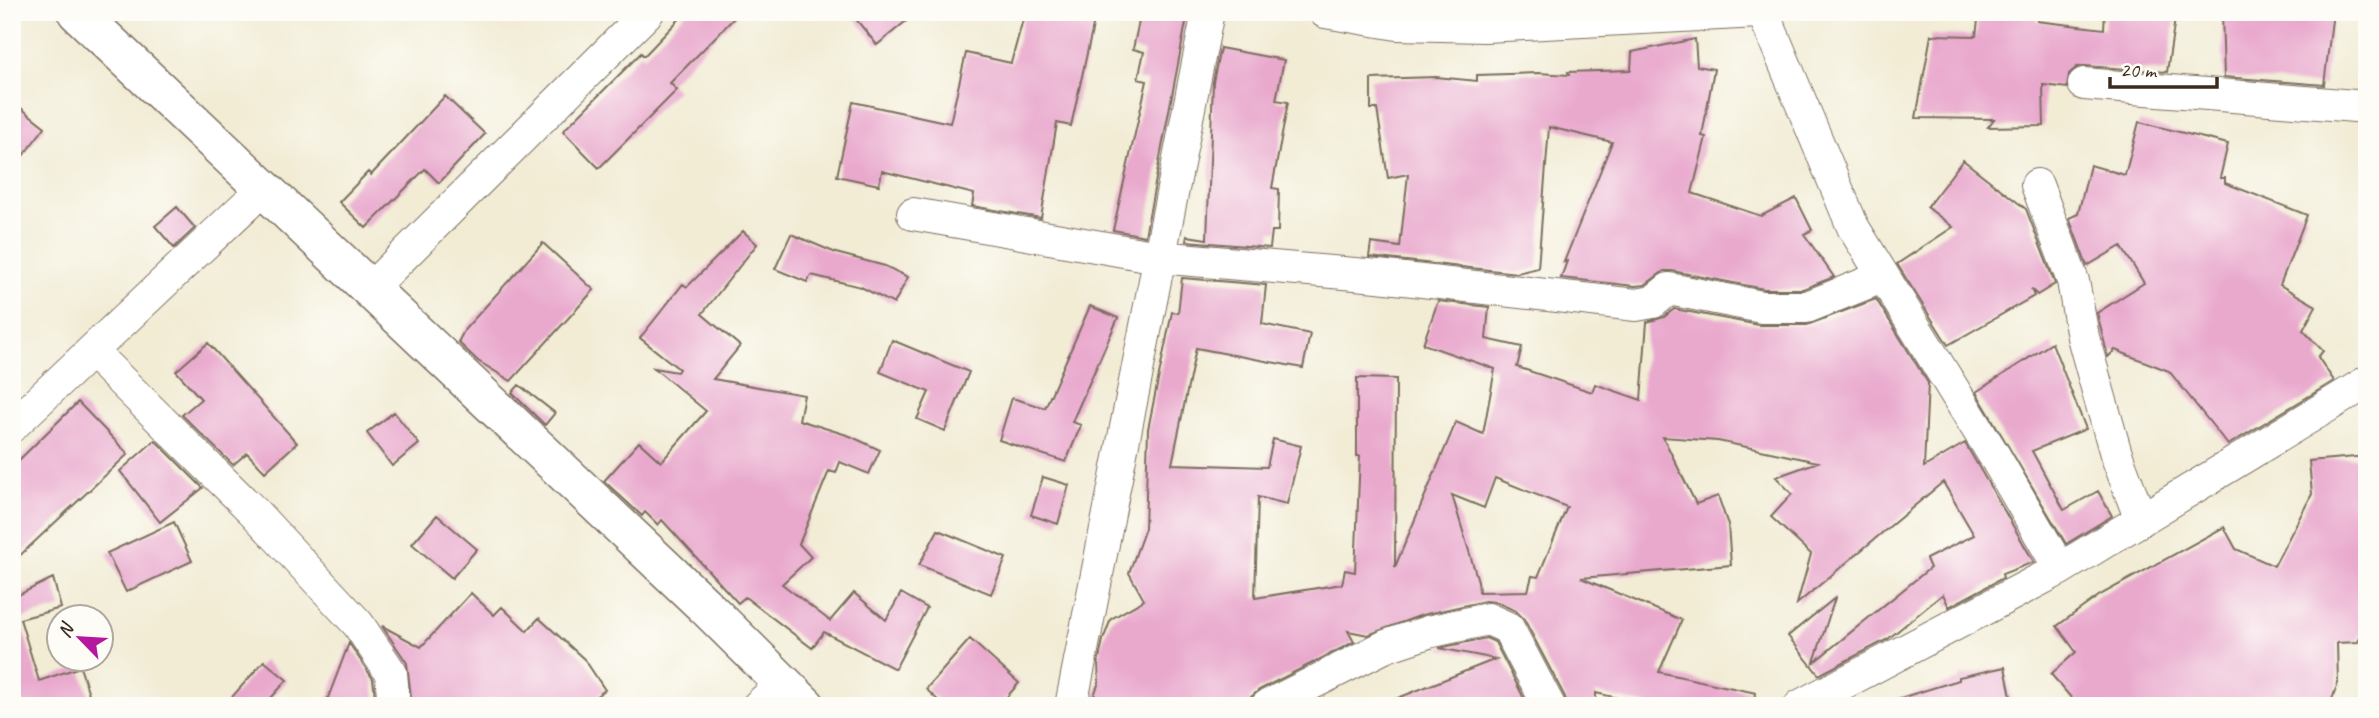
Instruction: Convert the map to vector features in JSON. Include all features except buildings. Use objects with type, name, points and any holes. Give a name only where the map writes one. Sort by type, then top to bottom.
[{"type":"street","points":[[77,12],[370,289],[783,698]]},
{"type":"street","points":[[370,289],[648,12]]},
{"type":"street","points":[[1071,706],[1208,12]]},
{"type":"street","points":[[1325,12],[1397,24],[1485,26],[1761,12],[1853,227],[1995,457],[2060,569]]},
{"type":"street","points":[[2084,84],[2367,107]]},
{"type":"street","points":[[2037,185],[2073,281],[2083,337],[2096,384],[2116,454],[2141,520]]},
{"type":"street","points":[[12,426],[263,189]]},
{"type":"street","points":[[913,214],[1158,257],[1378,276],[1636,305],[1653,302],[1669,289],[1762,307],[1807,307],[1882,276]]},
{"type":"street","points":[[92,352],[254,512],[358,624],[391,673],[394,706]]},
{"type":"street","points":[[1800,706],[2060,569],[2367,382]]},
{"type":"street","points":[[1267,706],[1386,646],[1428,632],[1488,619],[1507,628],[1549,706]]}]
